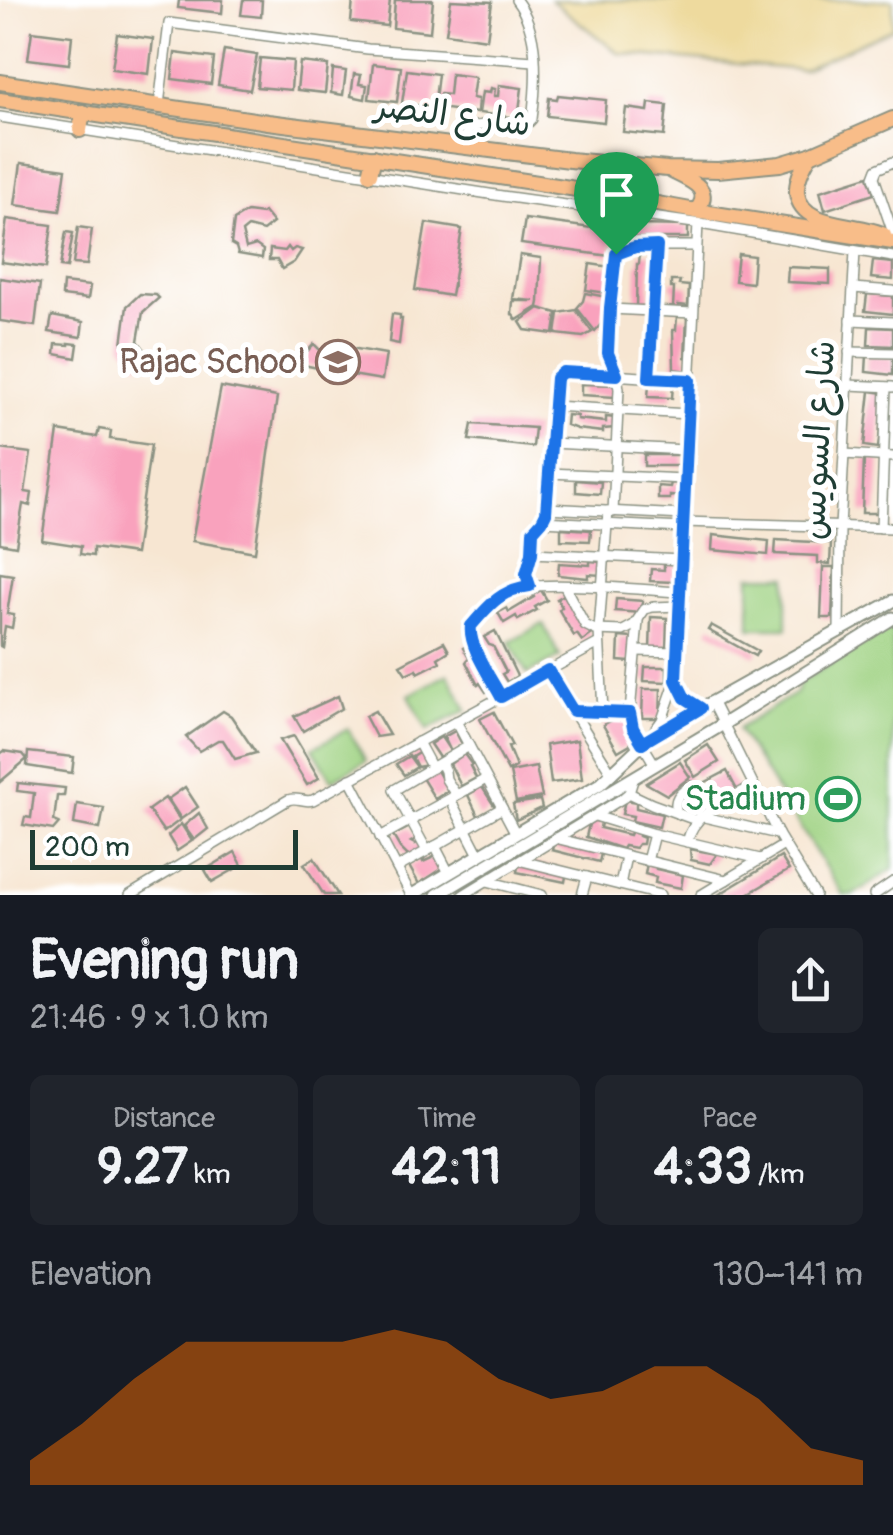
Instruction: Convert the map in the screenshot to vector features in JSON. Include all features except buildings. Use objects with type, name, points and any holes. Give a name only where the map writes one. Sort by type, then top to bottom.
[{"type":"main road","name":"شارع النصر","points":[[0,82],[268,122],[570,160],[667,168],[753,168],[780,164],[893,119]]},
{"type":"main road","name":"شارع النصر","points":[[0,100],[570,188],[697,217],[892,231]]},
{"type":"main road","points":[[80,130],[83,112]]},
{"type":"main road","points":[[810,155],[797,194],[804,209],[816,218],[892,231]]},
{"type":"main road","points":[[370,174],[374,156]]},
{"type":"main road","points":[[667,168],[699,186],[703,198],[697,217]]},
{"type":"street","points":[[458,146],[466,132],[475,127],[520,130],[532,119],[533,38],[526,12],[516,0]]},
{"type":"street","points":[[159,106],[170,23],[368,49],[534,61]]},
{"type":"street","points":[[0,118],[621,214],[697,217],[893,257]]},
{"type":"street","points":[[892,231],[874,173],[893,162]]},
{"type":"street","points":[[881,198],[893,194]]},
{"type":"street","points":[[603,713],[598,643],[607,524],[615,476],[619,389],[608,353],[621,214]]},
{"type":"street","points":[[350,779],[412,895],[600,784],[662,720],[676,680],[678,652],[697,217]]},
{"type":"street","points":[[649,378],[657,246]]},
{"type":"street","points":[[616,254],[635,247],[696,246]]},
{"type":"street","name":"شارع السويس","points":[[839,632],[840,527],[855,251]]},
{"type":"street","points":[[853,288],[893,291]]},
{"type":"street","points":[[610,308],[692,313]]},
{"type":"street","points":[[851,320],[893,322]]},
{"type":"street","points":[[850,352],[893,353]]},
{"type":"street","points":[[530,586],[526,574],[533,531],[546,508],[558,374],[690,380]]},
{"type":"street","points":[[848,385],[890,387],[881,528]]},
{"type":"street","points":[[553,406],[688,414]]},
{"type":"street","points":[[551,442],[686,450]]},
{"type":"street","points":[[844,454],[888,457]]},
{"type":"street","points":[[549,473],[685,479]]},
{"type":"street","points":[[546,508],[611,511],[683,522]]},
{"type":"street","points":[[542,521],[893,528]]},
{"type":"street","points":[[532,553],[682,560]]},
{"type":"street","points":[[501,697],[470,632],[471,626],[505,592],[530,586],[680,592]]},
{"type":"street","points":[[565,587],[591,629],[623,630],[638,621]]},
{"type":"street","points":[[646,740],[893,602]]},
{"type":"street","points":[[655,765],[646,740],[633,728],[630,713],[638,621],[645,609],[653,606],[680,606]]},
{"type":"street","points":[[438,895],[893,618]]},
{"type":"street","points":[[130,895],[292,799],[313,800],[598,643]]},
{"type":"street","points":[[636,650],[678,652]]},
{"type":"street","points":[[548,670],[612,774]]},
{"type":"street","points":[[676,680],[685,698],[707,704],[725,723],[778,834],[815,895]]},
{"type":"street","points":[[573,711],[630,713]]},
{"type":"street","points":[[456,722],[516,834]]},
{"type":"street","points":[[418,742],[445,771],[480,855]]},
{"type":"street","points":[[449,873],[410,821],[394,790],[469,746]]},
{"type":"street","points":[[463,895],[629,793],[634,778]]},
{"type":"street","points":[[380,837],[486,779]]},
{"type":"street","points":[[677,813],[676,798],[691,786]]},
{"type":"street","points":[[687,842],[698,818],[753,786]]},
{"type":"street","points":[[629,793],[677,813],[778,834]]},
{"type":"street","points":[[396,868],[502,808]]},
{"type":"street","points":[[594,816],[760,859]]},
{"type":"street","points":[[647,861],[654,834]]},
{"type":"street","points":[[555,838],[726,880]]},
{"type":"street","points":[[701,895],[784,845]]},
{"type":"street","points":[[620,885],[626,856]]},
{"type":"street","points":[[521,860],[660,895]]},
{"type":"street","points":[[582,895],[587,877]]},
{"type":"street","points":[[485,882],[542,895]]},
{"type":"street","points":[[879,894],[893,882]]},
{"type":"green space","points":[[750,576],[787,576],[787,628],[750,628]]},
{"type":"green space","points":[[543,624],[560,657],[527,674],[510,642]]},
{"type":"green space","name":"Stadium","points":[[893,626],[893,869],[853,895],[843,895],[738,729],[796,693],[800,682]]},
{"type":"green space","points":[[448,674],[467,710],[427,730],[409,695]]},
{"type":"green space","points":[[348,729],[366,761],[332,780],[313,748]]},
{"type":"sand","points":[[551,0],[893,0],[893,28],[802,70],[618,53]]},
{"type":"place","name":"Rajac School","points":[[338,362]]},
{"type":"place","name":"Stadium","points":[[838,799]]},
{"type":"route","points":[[657,246],[649,378],[690,380],[676,680],[685,698],[701,708],[642,743],[630,713],[573,711],[548,670],[501,697],[470,637],[471,626],[494,600],[505,592],[530,586],[526,574],[533,531],[546,513],[558,374],[617,375],[608,353],[616,254],[635,247],[657,246]]}]
